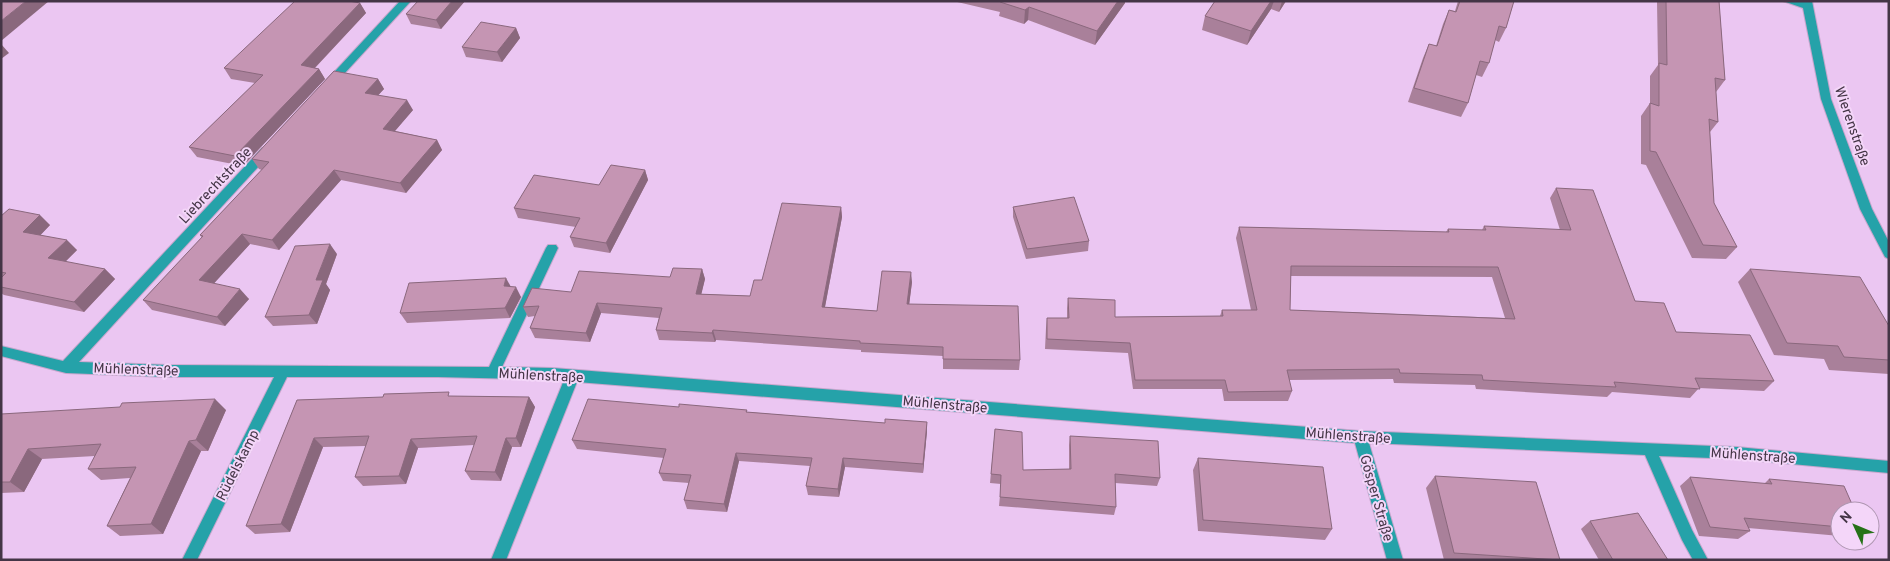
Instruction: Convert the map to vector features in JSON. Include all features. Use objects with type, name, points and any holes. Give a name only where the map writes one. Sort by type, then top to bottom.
[{"type":"street","points":[[317,96],[406,1]]},
{"type":"street","points":[[1788,1],[1807,4]]},
{"type":"street","name":"Wierenstraße","points":[[1807,4],[1826,99],[1866,208],[1889,254]]},
{"type":"street","name":"Liebrechtstraße","points":[[66,367],[277,140]]},
{"type":"street","points":[[493,373],[552,248]]},
{"type":"street","name":"Mühlenstraße","points":[[1,352],[66,367],[168,371],[284,370],[573,376],[1360,437],[1737,453],[1889,467]]},
{"type":"street","name":"Rüdelskamp","points":[[189,560],[284,370]]},
{"type":"street","points":[[498,560],[573,376]]},
{"type":"street","name":"Gösper Straße","points":[[1360,437],[1394,560]]},
{"type":"street","points":[[1649,450],[1687,535],[1701,560]]},
{"type":"building","points":[[1,1],[26,1],[1,21]]},
{"type":"building","points":[[295,1],[349,1],[360,3],[301,65],[319,69],[235,156],[189,147],[263,75],[224,68]]},
{"type":"building","points":[[418,1],[452,1],[436,20],[406,14]]},
{"type":"building","points":[[1001,1],[1118,1],[1097,31],[1029,7],[1025,10]]},
{"type":"building","points":[[1215,1],[1271,1],[1251,31],[1205,16]]},
{"type":"building","points":[[1460,1],[1514,1],[1506,28],[1499,26],[1489,63],[1480,61],[1468,103],[1414,88],[1429,44],[1437,46],[1449,10],[1456,12]]},
{"type":"building","points":[[1666,1],[1719,1],[1725,80],[1715,78],[1718,122],[1709,119],[1714,203],[1737,247],[1703,245],[1656,152],[1650,151],[1650,103],[1659,106],[1659,63],[1667,65]]},
{"type":"building","points":[[481,22],[516,28],[497,52],[462,47]]},
{"type":"building","points":[[334,71],[378,79],[365,93],[407,100],[383,129],[437,140],[400,183],[334,170],[272,240],[242,234],[199,280],[240,289],[217,317],[143,300],[203,236],[200,235],[269,162],[252,159]]},
{"type":"building","points":[[611,165],[645,170],[606,243],[570,237],[580,218],[514,208],[534,175],[599,185]]},
{"type":"building","points":[[1556,188],[1593,190],[1635,301],[1664,303],[1676,332],[1750,335],[1774,381],[1695,378],[1700,389],[1614,382],[1616,387],[1483,380],[1482,375],[1400,373],[1399,369],[1287,370],[1292,391],[1228,392],[1225,380],[1135,380],[1130,343],[1047,339],[1047,318],[1069,318],[1068,298],[1115,300],[1115,317],[1223,316],[1222,310],[1257,310],[1239,227],[1449,232],[1448,229],[1486,230],[1484,226],[1571,230]],"holes":[[[1291,266],[1498,267],[1515,319],[1290,310]]]},
{"type":"building","points":[[1074,197],[1089,241],[1027,249],[1013,207]]},
{"type":"building","points":[[782,203],[841,207],[822,307],[877,311],[882,271],[911,272],[907,304],[1018,306],[1020,360],[943,359],[943,347],[860,343],[860,341],[713,330],[712,333],[656,330],[662,308],[597,303],[586,333],[530,328],[539,306],[523,307],[532,288],[571,292],[579,271],[670,277],[673,268],[702,269],[696,294],[750,296],[754,280],[762,280]]},
{"type":"building","points":[[9,209],[40,215],[23,232],[67,240],[48,258],[105,269],[74,302],[1,287],[1,278],[6,273],[1,272],[1,216]]},
{"type":"building","points":[[330,244],[316,280],[323,280],[309,315],[265,317],[295,246]]},
{"type":"building","points":[[1750,269],[1860,277],[1889,326],[1889,360],[1844,357],[1838,346],[1787,343]]},
{"type":"building","points":[[506,278],[504,286],[516,287],[505,308],[400,313],[409,283]]},
{"type":"building","points":[[449,392],[448,396],[529,397],[516,438],[506,438],[495,472],[465,471],[477,436],[411,439],[399,476],[355,477],[369,436],[314,438],[281,524],[246,526],[297,400],[383,397],[384,394]]},
{"type":"building","points":[[215,399],[196,440],[189,441],[151,524],[107,526],[136,467],[88,469],[101,444],[28,449],[10,482],[1,482],[1,414],[120,407],[122,403]]},
{"type":"building","points":[[588,399],[679,407],[679,404],[747,410],[746,412],[885,423],[885,419],[927,422],[923,464],[843,458],[838,489],[806,486],[812,458],[736,453],[724,504],[684,500],[691,475],[659,473],[666,449],[572,440]]},
{"type":"building","points":[[995,429],[1022,432],[1023,470],[1071,469],[1070,436],[1158,441],[1160,478],[1115,474],[1116,507],[1000,497],[1001,475],[991,474]]},
{"type":"building","points":[[1198,458],[1323,467],[1332,529],[1203,520]]},
{"type":"building","points":[[1435,476],[1536,482],[1560,560],[1454,553]]},
{"type":"building","points":[[1690,477],[1772,484],[1769,479],[1844,486],[1851,501],[1830,501],[1830,526],[1744,518],[1750,531],[1710,527]]},
{"type":"building","points":[[1638,513],[1668,560],[1613,560],[1590,521]]}]
